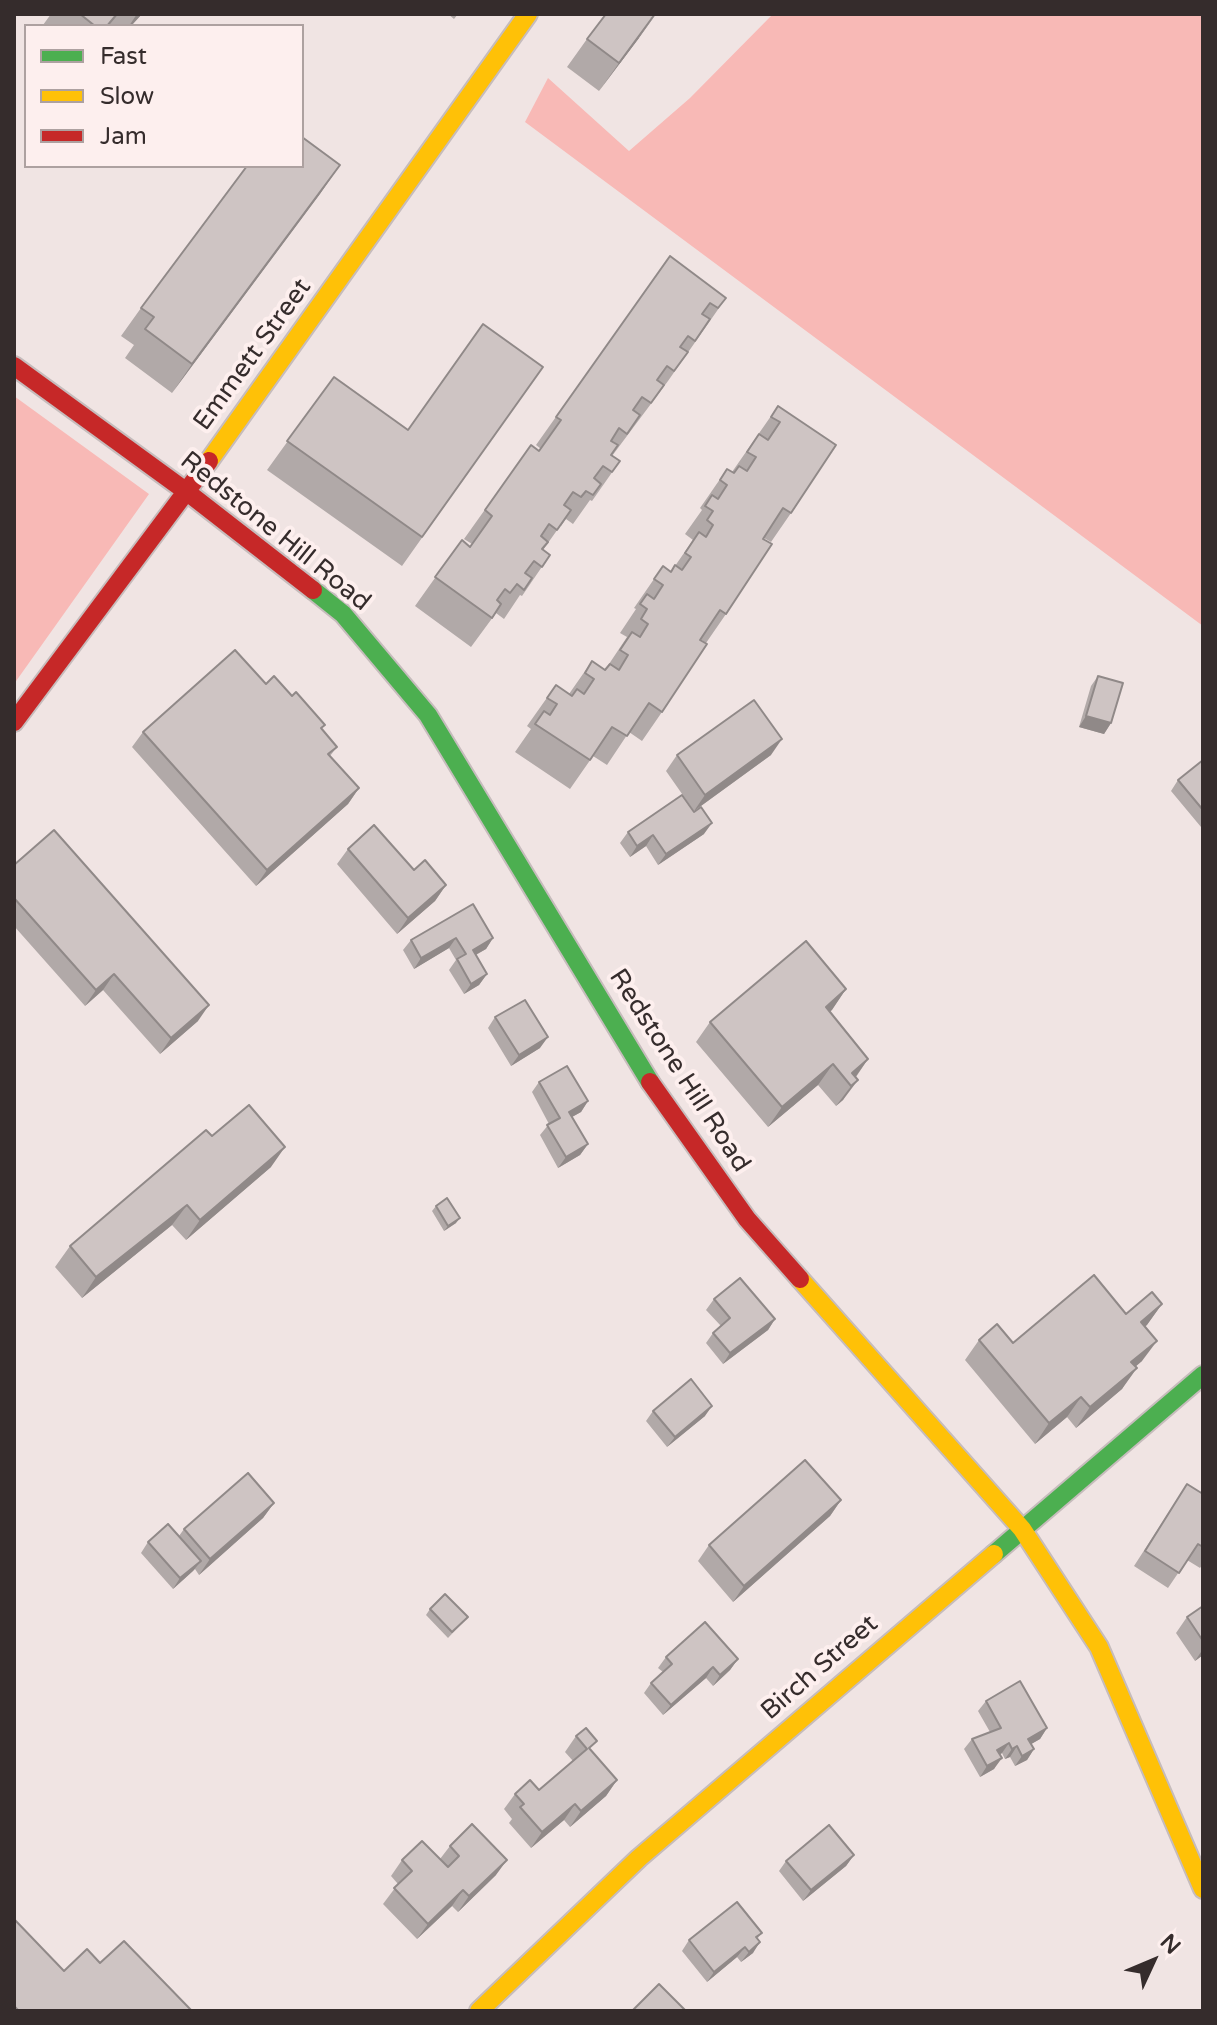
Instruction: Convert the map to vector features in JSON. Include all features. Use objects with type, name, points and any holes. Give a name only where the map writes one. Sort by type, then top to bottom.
[{"type":"main road","name":"Emmett Street","points":[[14,722],[187,492],[528,14]]},
{"type":"main road","name":"Redstone Hill Road","points":[[14,366],[187,492],[343,614],[386,661],[428,715],[638,1064],[713,1174],[747,1219],[1022,1529],[1099,1647],[1203,1889]]},
{"type":"main road","name":"Birch Street","points":[[479,2011],[619,1876],[1203,1375]]},
{"type":"shaded area","points":[[773,14],[1203,14],[1203,626],[525,122],[548,78],[629,151],[690,98]]},
{"type":"shaded area","points":[[14,396],[149,494],[14,684]]},
{"type":"building","points":[[80,14],[117,14],[109,24],[92,24]]},
{"type":"building","points":[[606,14],[655,14],[619,63],[587,39]]},
{"type":"building","points":[[304,138],[340,165],[192,364],[145,329],[154,317],[141,308],[246,168],[304,168]]},
{"type":"building","points":[[670,256],[726,298],[718,308],[710,303],[702,314],[710,319],[695,341],[688,336],[680,347],[688,352],[674,371],[667,366],[657,380],[664,385],[651,403],[642,397],[633,410],[640,415],[627,434],[619,428],[611,441],[618,445],[611,455],[620,461],[612,472],[603,466],[594,478],[601,484],[593,495],[586,491],[581,497],[573,492],[564,505],[571,510],[557,530],[549,524],[541,536],[548,542],[542,549],[550,555],[542,567],[534,561],[525,573],[532,578],[524,590],[517,584],[510,593],[505,589],[497,600],[501,604],[492,618],[435,577],[462,540],[470,547],[492,516],[485,510],[531,445],[539,451],[561,420],[556,417]]},
{"type":"building","points":[[483,324],[543,367],[422,537],[287,441],[334,377],[408,430]]},
{"type":"building","points":[[778,406],[836,445],[791,513],[783,508],[763,539],[772,544],[726,614],[720,610],[700,640],[707,644],[662,712],[649,703],[627,736],[612,727],[590,760],[535,724],[544,711],[550,715],[557,704],[547,698],[556,685],[572,696],[577,689],[584,694],[594,679],[585,673],[592,661],[605,670],[610,664],[619,670],[628,655],[620,650],[632,632],[640,637],[648,624],[641,619],[647,609],[640,604],[647,594],[654,599],[663,585],[654,579],[663,566],[671,572],[675,565],[682,570],[691,557],[685,553],[699,532],[706,537],[713,525],[707,520],[713,511],[705,506],[712,495],[718,499],[727,485],[720,480],[727,469],[734,473],[739,466],[747,471],[756,457],[747,452],[759,434],[768,440],[780,422],[771,417]]},
{"type":"building","points":[[235,650],[266,684],[274,676],[292,696],[296,692],[325,725],[321,728],[337,747],[328,754],[359,788],[267,870],[143,732]]},
{"type":"building","points":[[1098,676],[1123,683],[1111,723],[1086,716]]},
{"type":"building","points":[[754,700],[782,739],[705,795],[677,755]]},
{"type":"building","points":[[1203,760],[1203,810],[1178,780]]},
{"type":"building","points":[[682,795],[694,812],[701,807],[712,823],[666,854],[653,835],[637,846],[628,832]]},
{"type":"building","points":[[374,825],[414,870],[425,860],[446,885],[408,918],[348,849]]},
{"type":"building","points":[[54,830],[209,1005],[171,1038],[114,974],[96,990],[14,898],[14,865]]},
{"type":"building","points":[[473,904],[493,938],[473,950],[487,974],[471,984],[457,959],[466,954],[456,938],[421,958],[411,940]]},
{"type":"building","points":[[806,941],[846,989],[826,1007],[868,1059],[852,1073],[858,1080],[851,1086],[833,1064],[782,1107],[710,1022]]},
{"type":"building","points":[[525,1000],[548,1037],[519,1055],[495,1017]]},
{"type":"building","points":[[567,1066],[588,1101],[569,1112],[588,1144],[566,1157],[547,1125],[560,1118],[539,1082]]},
{"type":"building","points":[[249,1105],[285,1147],[200,1220],[187,1205],[96,1277],[70,1246],[206,1130],[212,1136]]},
{"type":"building","points":[[447,1198],[460,1218],[448,1226],[436,1206]]},
{"type":"building","points":[[1094,1275],[1126,1314],[1152,1292],[1162,1304],[1141,1322],[1157,1341],[1131,1362],[1137,1368],[1090,1407],[1081,1397],[1049,1423],[979,1340],[997,1324],[1013,1343]]},
{"type":"building","points":[[740,1278],[775,1319],[730,1353],[713,1333],[730,1318],[714,1299]]},
{"type":"building","points":[[691,1379],[712,1406],[675,1437],[653,1411]]},
{"type":"building","points":[[805,1460],[841,1500],[744,1586],[709,1545]]},
{"type":"building","points":[[248,1473],[274,1503],[210,1559],[184,1529]]},
{"type":"building","points":[[1187,1484],[1203,1494],[1203,1547],[1198,1544],[1179,1573],[1145,1551]]},
{"type":"building","points":[[168,1524],[201,1561],[180,1578],[148,1542]]},
{"type":"building","points":[[445,1594],[468,1617],[452,1632],[430,1609]]},
{"type":"building","points":[[1203,1606],[1203,1641],[1187,1617]]},
{"type":"building","points":[[705,1622],[738,1659],[720,1675],[713,1667],[671,1705],[651,1683],[672,1664],[666,1657]]},
{"type":"building","points":[[1020,1681],[1047,1728],[1028,1739],[1034,1749],[1022,1756],[1017,1746],[1012,1749],[1009,1743],[997,1750],[1002,1758],[987,1766],[972,1739],[1001,1728],[986,1701]]},
{"type":"building","points":[[586,1728],[597,1741],[589,1748],[617,1780],[581,1811],[575,1804],[542,1832],[520,1807],[524,1804],[515,1794],[530,1780],[539,1790],[587,1749],[576,1736]]},
{"type":"building","points":[[472,1824],[507,1860],[469,1896],[463,1890],[428,1924],[394,1888],[412,1871],[402,1860],[422,1841],[448,1867],[459,1856],[450,1846]]},
{"type":"building","points":[[829,1825],[854,1855],[811,1890],[786,1861]]},
{"type":"building","points":[[737,1902],[762,1933],[756,1937],[760,1942],[749,1952],[745,1947],[714,1972],[689,1940]]},
{"type":"building","points":[[14,1919],[64,1971],[87,1949],[100,1963],[124,1941],[192,2011],[19,2011],[14,2006]]},
{"type":"building","points":[[659,1984],[686,2011],[632,2011]]},
{"type":"traffic: fast","points":[[313,590],[343,614],[428,715],[650,1082]]},
{"type":"traffic: fast","points":[[994,1554],[1203,1375]]},
{"type":"traffic: slow","points":[[209,461],[528,14]]},
{"type":"traffic: slow","points":[[800,1279],[1022,1529],[1099,1647],[1203,1889]]},
{"type":"traffic: slow","points":[[479,2011],[639,1858],[994,1554]]},
{"type":"traffic: jam","points":[[14,366],[187,492],[313,590]]},
{"type":"traffic: jam","points":[[14,722],[209,461]]},
{"type":"traffic: jam","points":[[650,1082],[747,1219],[800,1279]]}]
